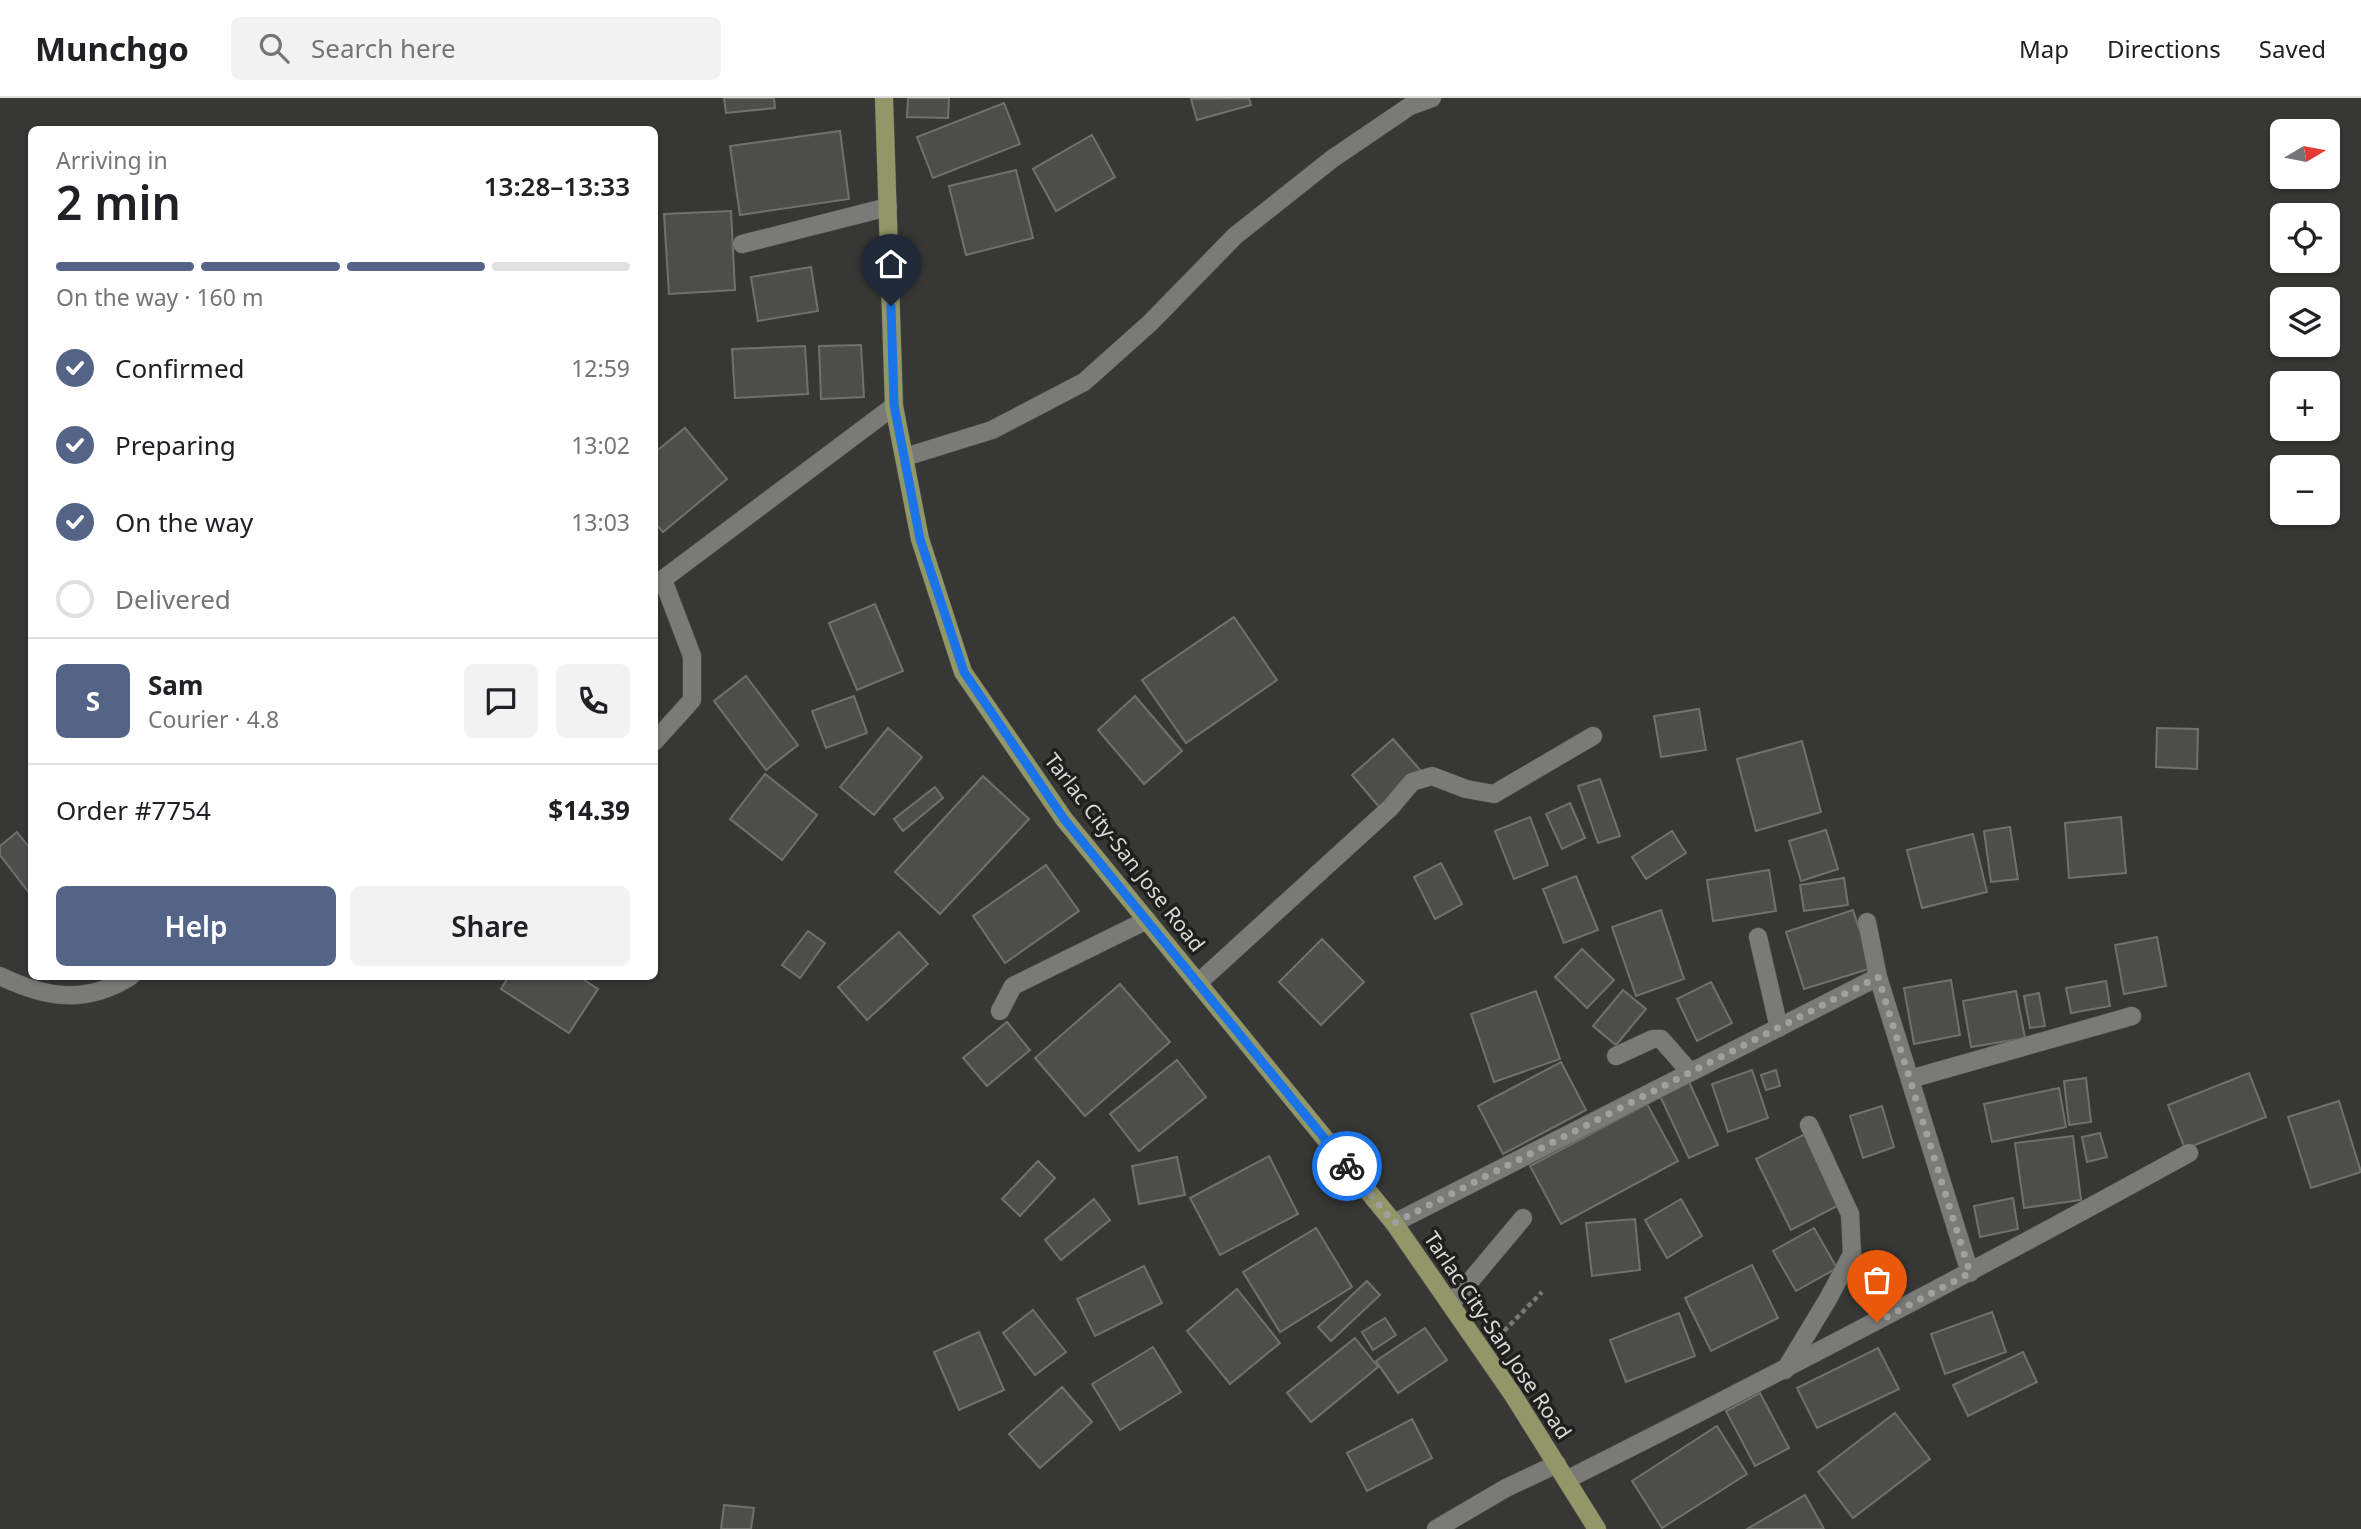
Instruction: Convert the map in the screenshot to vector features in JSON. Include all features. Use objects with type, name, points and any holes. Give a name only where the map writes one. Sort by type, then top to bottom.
[{"type":"main road","name":"Tarlac City-San Jose Road","points":[[884,98],[894,405],[920,539],[964,672],[1064,819],[1394,1223],[1568,1479],[1597,1529]]},
{"type":"street","points":[[905,457],[992,430],[1084,382],[1150,323],[1235,236],[1332,159],[1410,106],[1432,98]]},
{"type":"street","points":[[742,244],[888,206]]},
{"type":"street","points":[[658,738],[692,700],[692,656],[659,583],[894,405]]},
{"type":"street","points":[[1198,983],[1390,808],[1412,782],[1432,776],[1466,789],[1494,794],[1593,736]]},
{"type":"street","points":[[1000,1011],[1013,986],[1147,920]]},
{"type":"street","points":[[1867,922],[1878,977],[1970,1273]]},
{"type":"street","points":[[1758,937],[1779,1028]]},
{"type":"street","points":[[0,976],[20,986],[70,997],[110,989],[125,980]]},
{"type":"street","points":[[1394,1223],[1878,977]]},
{"type":"street","points":[[1910,1079],[2132,1016]]},
{"type":"street","points":[[1616,1056],[1653,1039],[1661,1039],[1690,1072]]},
{"type":"street","points":[[1785,1370],[1852,1254],[1850,1214],[1809,1125]]},
{"type":"street","points":[[1568,1479],[1970,1273],[2189,1153]]},
{"type":"street","points":[[1451,1304],[1523,1218]]},
{"type":"street","points":[[1436,1529],[1506,1488],[1557,1464]]},
{"type":"path","points":[[1483,1351],[1542,1292]]},
{"type":"building","points":[[724,98],[774,98],[775,108],[726,113]]},
{"type":"building","points":[[908,98],[949,98],[948,118],[907,117]]},
{"type":"building","points":[[1249,98],[1251,105],[1197,120],[1191,99]]},
{"type":"building","points":[[1004,103],[1020,144],[933,178],[917,137]]},
{"type":"building","points":[[840,131],[849,199],[740,215],[730,146]]},
{"type":"building","points":[[1092,135],[1115,177],[1056,211],[1033,169]]},
{"type":"building","points":[[1016,170],[1033,238],[966,255],[949,186]]},
{"type":"building","points":[[731,211],[735,290],[669,294],[664,214]]},
{"type":"building","points":[[811,267],[818,311],[758,321],[751,277]]},
{"type":"building","points":[[861,345],[864,397],[821,399],[819,346]]},
{"type":"building","points":[[805,346],[808,394],[735,398],[732,349]]},
{"type":"building","points":[[685,428],[727,479],[663,532],[658,526],[658,450]]},
{"type":"building","points":[[875,604],[903,671],[857,690],[829,623]]},
{"type":"building","points":[[1234,617],[1277,680],[1186,743],[1142,680]]},
{"type":"building","points":[[746,676],[798,745],[766,770],[714,701]]},
{"type":"building","points":[[854,696],[867,733],[826,748],[812,711]]},
{"type":"building","points":[[1135,696],[1182,751],[1144,784],[1098,730]]},
{"type":"building","points":[[1699,709],[1706,750],[1661,757],[1654,716]]},
{"type":"building","points":[[888,728],[922,757],[874,815],[840,787]]},
{"type":"building","points":[[2157,728],[2198,729],[2197,769],[2156,767]]},
{"type":"building","points":[[1393,739],[1421,771],[1380,808],[1352,775]]},
{"type":"building","points":[[1802,741],[1821,812],[1756,831],[1737,759]]},
{"type":"building","points":[[765,774],[817,815],[782,860],[730,819]]},
{"type":"building","points":[[983,776],[1029,819],[940,914],[895,872]]},
{"type":"building","points":[[1600,779],[1620,836],[1598,843],[1578,786]]},
{"type":"building","points":[[935,787],[943,798],[903,831],[894,819]]},
{"type":"building","points":[[1570,803],[1585,838],[1562,849],[1546,814]]},
{"type":"building","points":[[1530,817],[1548,865],[1514,879],[1495,831]]},
{"type":"building","points":[[2121,817],[2126,873],[2069,878],[2065,823]]},
{"type":"building","points":[[2010,827],[2018,879],[1991,882],[1984,831]]},
{"type":"building","points":[[1826,830],[1838,869],[1801,881],[1789,841]]},
{"type":"building","points":[[1672,831],[1686,853],[1646,879],[1632,857]]},
{"type":"building","points":[[17,832],[28,846],[28,891],[0,855],[0,846]]},
{"type":"building","points":[[1973,834],[1987,892],[1922,908],[1907,850]]},
{"type":"building","points":[[1441,863],[1462,904],[1435,919],[1414,877]]},
{"type":"building","points":[[1046,865],[1079,911],[1005,963],[973,916]]},
{"type":"building","points":[[1769,870],[1776,911],[1713,921],[1707,880]]},
{"type":"building","points":[[1576,876],[1598,930],[1564,943],[1543,889]]},
{"type":"building","points":[[1844,878],[1848,905],[1804,911],[1800,885]]},
{"type":"building","points":[[1661,910],[1684,979],[1636,996],[1612,927]]},
{"type":"building","points":[[1853,910],[1872,968],[1804,989],[1786,932]]},
{"type":"building","points":[[808,931],[825,943],[800,978],[782,965]]},
{"type":"building","points":[[899,932],[928,964],[867,1020],[838,987]]},
{"type":"building","points":[[2157,937],[2166,986],[2124,994],[2115,945]]},
{"type":"building","points":[[1322,939],[1364,982],[1321,1025],[1279,982]]},
{"type":"building","points":[[1582,949],[1614,980],[1587,1008],[1555,977]]},
{"type":"building","points":[[507,980],[584,980],[598,989],[569,1033],[501,989]]},
{"type":"building","points":[[1951,980],[1960,1035],[1914,1044],[1904,988]]},
{"type":"building","points":[[2106,981],[2110,1006],[2071,1013],[2066,988]]},
{"type":"building","points":[[1711,982],[1732,1023],[1697,1041],[1677,999]]},
{"type":"building","points":[[1120,984],[1170,1042],[1085,1116],[1035,1058]]},
{"type":"building","points":[[1623,990],[1646,1009],[1616,1045],[1593,1026]]},
{"type":"building","points":[[1536,991],[1560,1059],[1494,1082],[1471,1014]]},
{"type":"building","points":[[2016,991],[2025,1038],[1971,1047],[1963,1001]]},
{"type":"building","points":[[2039,993],[2045,1026],[2030,1028],[2024,996]]},
{"type":"building","points":[[1007,1022],[1030,1050],[987,1086],[963,1058]]},
{"type":"building","points":[[1177,1060],[1206,1097],[1139,1151],[1110,1114]]},
{"type":"building","points":[[1561,1062],[1586,1110],[1503,1154],[1478,1106]]},
{"type":"building","points":[[1752,1070],[1768,1118],[1728,1132],[1712,1084]]},
{"type":"building","points":[[1776,1070],[1780,1086],[1766,1090],[1761,1075]]},
{"type":"building","points":[[2249,1073],[2266,1117],[2185,1149],[2168,1105]]},
{"type":"building","points":[[2086,1078],[2091,1122],[2069,1125],[2064,1081]]},
{"type":"building","points":[[1689,1082],[1718,1145],[1689,1158],[1660,1096]]},
{"type":"building","points":[[2059,1088],[2066,1127],[1992,1142],[1984,1104]]},
{"type":"building","points":[[2339,1101],[2361,1172],[2311,1188],[2288,1117]]},
{"type":"building","points":[[1647,1104],[1678,1161],[1561,1224],[1530,1166]]},
{"type":"building","points":[[1882,1106],[1894,1147],[1863,1158],[1850,1116]]},
{"type":"building","points":[[2100,1133],[2107,1157],[2087,1162],[2082,1137]]},
{"type":"building","points":[[1805,1134],[1841,1204],[1791,1230],[1756,1159]]},
{"type":"building","points":[[2073,1136],[2081,1200],[2024,1208],[2015,1143]]},
{"type":"building","points":[[1269,1156],[1298,1214],[1220,1255],[1190,1198]]},
{"type":"building","points":[[1177,1157],[1185,1195],[1139,1204],[1132,1166]]},
{"type":"building","points":[[1038,1161],[1055,1178],[1020,1216],[1002,1199]]},
{"type":"building","points":[[2013,1198],[2018,1229],[1980,1237],[1974,1206]]},
{"type":"building","points":[[1094,1199],[1110,1220],[1061,1260],[1045,1240]]},
{"type":"building","points":[[1681,1199],[1702,1236],[1667,1258],[1645,1220]]},
{"type":"building","points":[[1635,1219],[1640,1270],[1592,1276],[1586,1223]]},
{"type":"building","points":[[1316,1228],[1352,1287],[1280,1332],[1243,1272]]},
{"type":"building","points":[[1814,1228],[1837,1268],[1796,1291],[1773,1251]]},
{"type":"building","points":[[1752,1265],[1778,1318],[1711,1351],[1685,1298]]},
{"type":"building","points":[[1144,1266],[1162,1303],[1095,1336],[1077,1299]]},
{"type":"building","points":[[1367,1281],[1380,1295],[1331,1341],[1318,1327]]},
{"type":"building","points":[[1237,1289],[1280,1343],[1230,1384],[1187,1331]]},
{"type":"building","points":[[1033,1310],[1066,1352],[1035,1375],[1003,1333]]},
{"type":"building","points":[[1992,1312],[2006,1352],[1945,1374],[1931,1334]]},
{"type":"building","points":[[1679,1313],[1695,1356],[1626,1382],[1610,1340]]},
{"type":"building","points":[[1385,1318],[1396,1335],[1373,1350],[1362,1332]]},
{"type":"building","points":[[1425,1328],[1447,1360],[1398,1393],[1376,1361]]},
{"type":"building","points":[[979,1332],[1004,1390],[959,1410],[934,1352]]},
{"type":"building","points":[[1355,1338],[1378,1367],[1311,1422],[1287,1393]]},
{"type":"building","points":[[1153,1347],[1181,1392],[1120,1430],[1092,1384]]},
{"type":"building","points":[[1878,1348],[1899,1389],[1817,1428],[1797,1388]]},
{"type":"building","points":[[2023,1352],[2037,1382],[1968,1416],[1953,1385]]},
{"type":"building","points":[[1062,1387],[1092,1422],[1040,1468],[1009,1434]]},
{"type":"building","points":[[1760,1393],[1789,1448],[1755,1466],[1726,1411]]},
{"type":"building","points":[[1895,1413],[1930,1459],[1853,1518],[1818,1472]]},
{"type":"building","points":[[1412,1419],[1432,1458],[1367,1491],[1347,1453]]},
{"type":"building","points":[[1717,1426],[1747,1474],[1662,1528],[1632,1481]]},
{"type":"building","points":[[1805,1495],[1824,1529],[1747,1529]]},
{"type":"building","points":[[724,1505],[754,1508],[751,1529],[721,1529]]},
{"type":"way so far","points":[[1347,1166],[1394,1223],[1878,977],[1970,1273],[1877,1322]]},
{"type":"route","points":[[891,306],[894,405],[920,539],[964,672],[1064,819],[1347,1166]]}]
